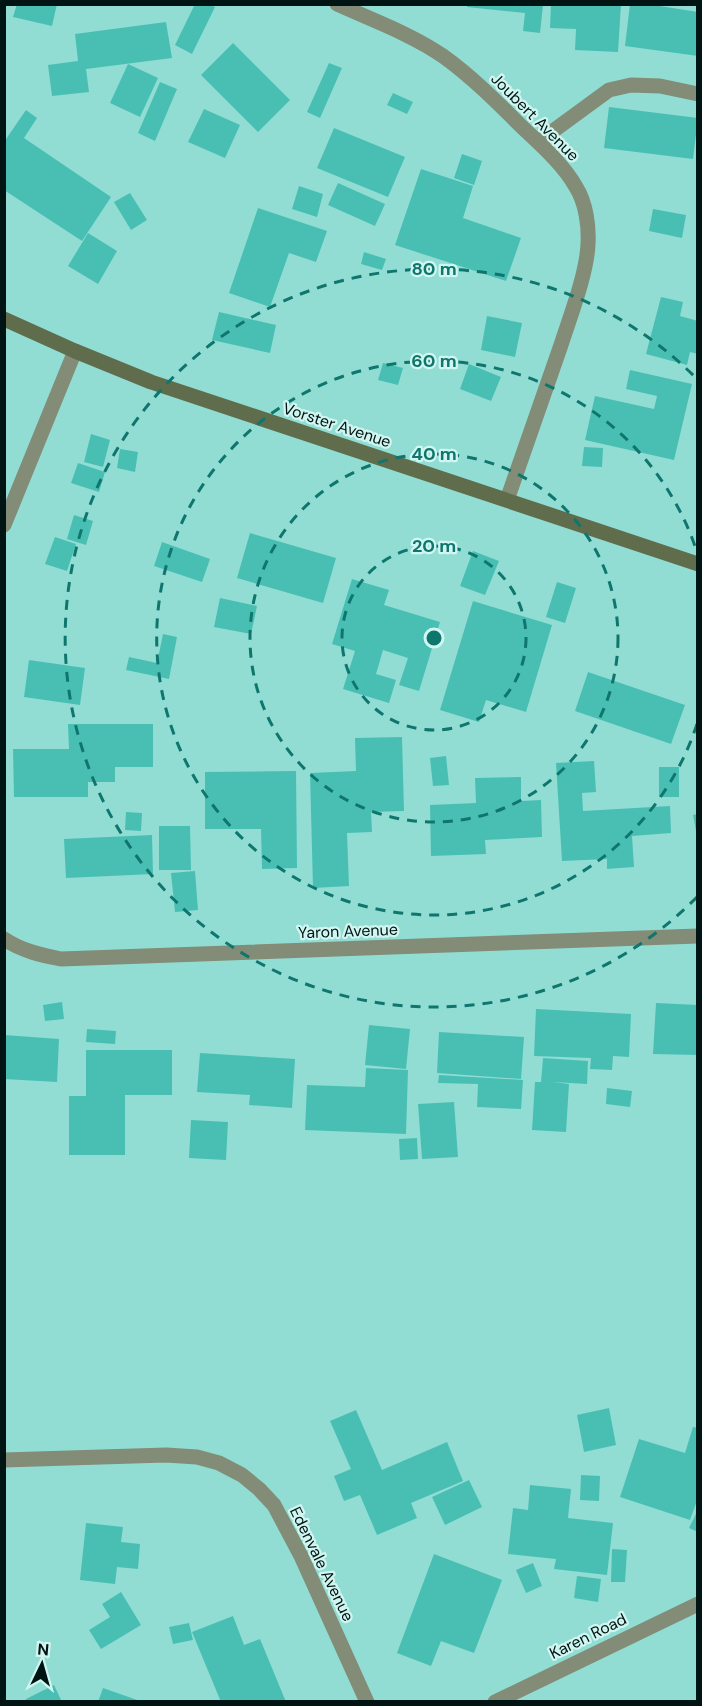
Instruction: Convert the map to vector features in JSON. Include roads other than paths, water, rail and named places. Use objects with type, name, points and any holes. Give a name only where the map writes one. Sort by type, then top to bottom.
[{"type":"main road","name":"Vorster Avenue","points":[[4,319],[151,382],[698,564]]},
{"type":"street","name":"Joubert Avenue","points":[[337,4],[407,35],[443,56],[470,78],[538,142],[577,187],[584,205],[588,246],[582,276],[570,318],[507,500]]},
{"type":"street","points":[[538,142],[609,90],[631,85],[660,86],[698,94]]},
{"type":"street","points":[[4,525],[75,351]]},
{"type":"street","name":"Yaron Avenue","points":[[4,939],[14,946],[61,959],[698,936]]},
{"type":"street","name":"Edenvale Avenue","points":[[4,1460],[166,1455],[197,1457],[219,1463],[242,1475],[266,1497],[279,1515],[301,1556],[367,1701]]},
{"type":"street","name":"Karen Road","points":[[495,1701],[698,1604]]}]
